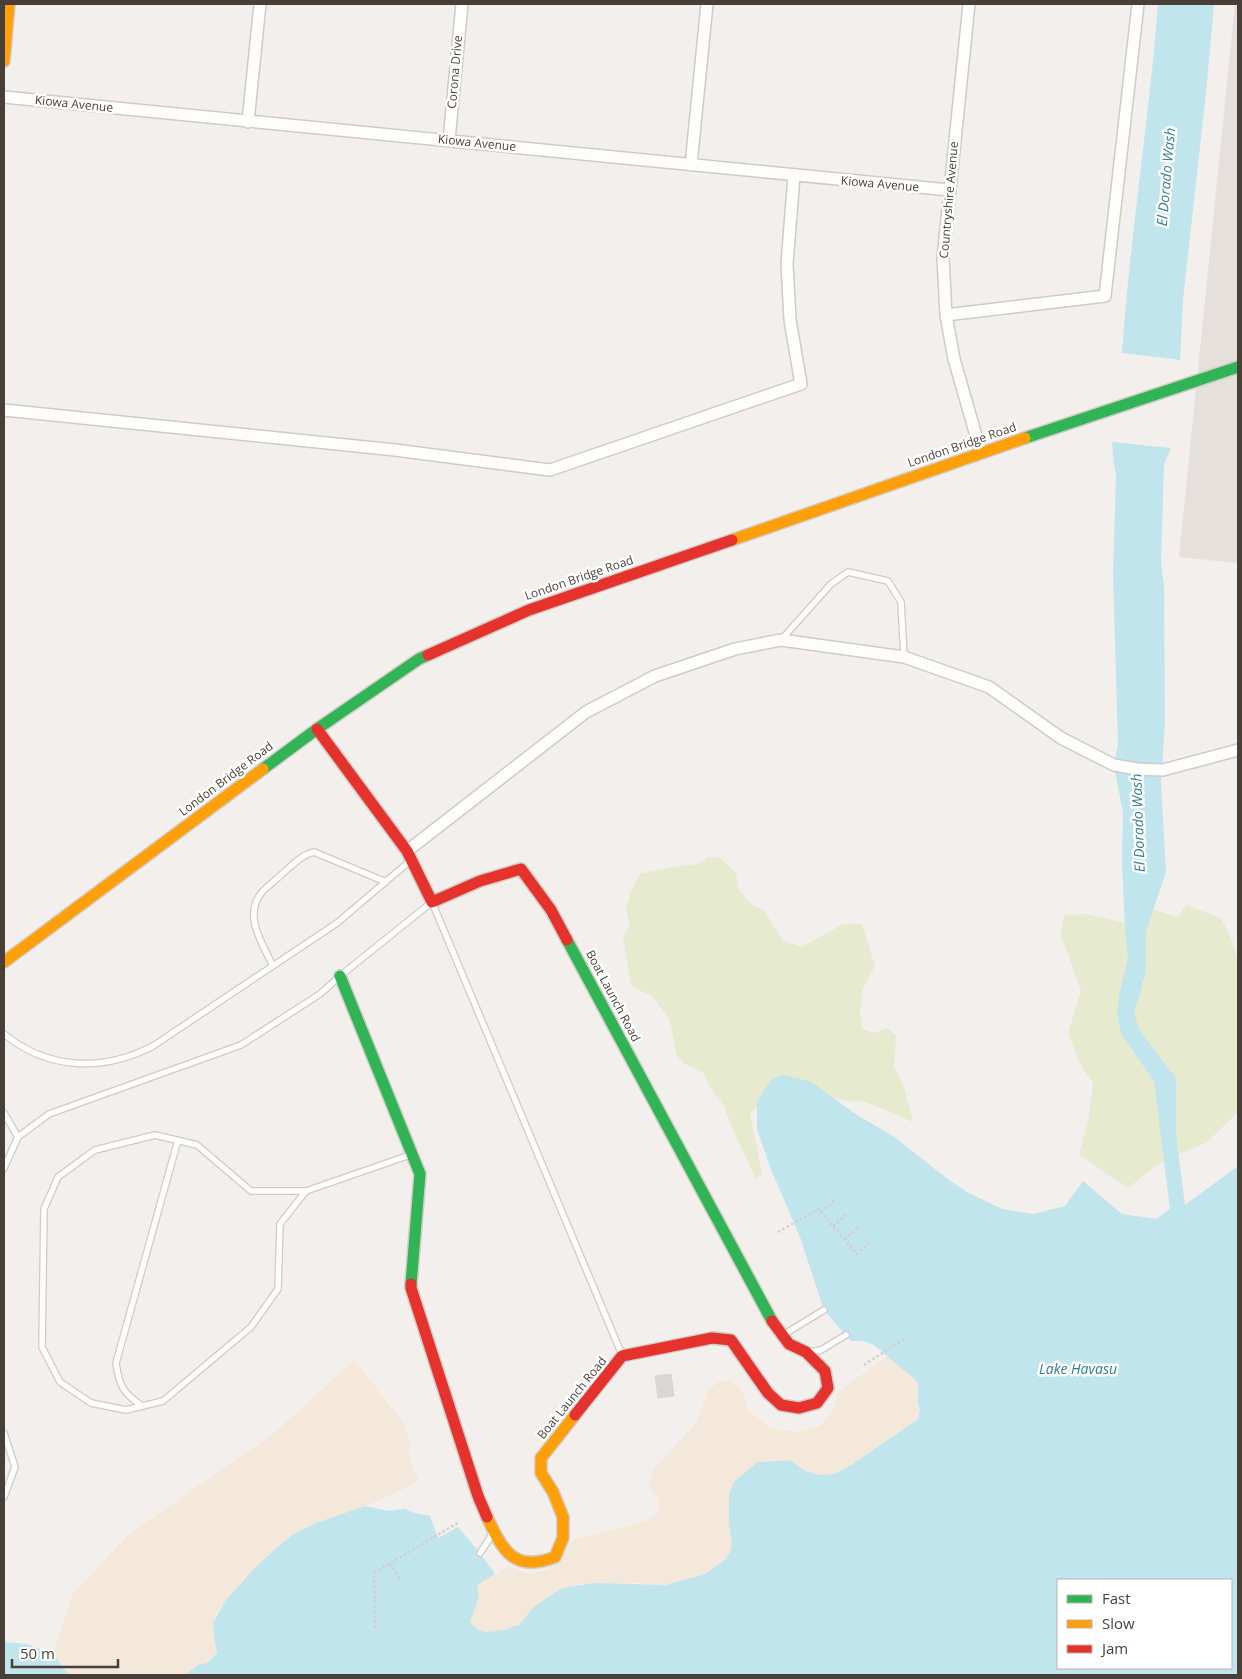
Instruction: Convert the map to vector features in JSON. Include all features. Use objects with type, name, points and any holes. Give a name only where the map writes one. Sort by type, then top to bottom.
[{"type":"street","points":[[4,61],[10,4]]},
{"type":"street","points":[[248,122],[260,4]]},
{"type":"street","name":"Corona Drive","points":[[449,140],[462,4]]},
{"type":"street","points":[[691,165],[707,4]]},
{"type":"street","name":"Countryshire Avenue","points":[[969,4],[943,258],[946,315],[954,359],[982,453]]},
{"type":"street","points":[[946,315],[1106,296],[1138,4]]},
{"type":"street","name":"Kiowa Avenue","points":[[4,97],[950,190]]},
{"type":"street","points":[[4,410],[395,450],[550,470],[801,384],[790,320],[787,264],[794,176]]},
{"type":"street","name":"London Bridge Road","points":[[4,962],[317,729],[419,659],[529,610],[982,453],[1238,367]]},
{"type":"street","points":[[409,856],[586,712],[655,676],[735,649],[781,640],[904,657],[989,687],[1061,738],[1114,765],[1137,769],[1163,770],[1238,750]]},
{"type":"street","points":[[317,729],[409,856],[432,902]]},
{"type":"street","name":"Boat Launch Road","points":[[340,976],[420,1174],[411,1288],[478,1496],[492,1526],[510,1555],[522,1563],[540,1563],[555,1557],[563,1538],[563,1518],[553,1492],[541,1473],[541,1458],[622,1356],[712,1338],[731,1340],[768,1393],[781,1405],[799,1408],[817,1403],[828,1388],[825,1371],[806,1352],[789,1344],[773,1322],[551,910],[521,869],[480,881],[432,902]]},
{"type":"lane","points":[[781,640],[831,584],[848,572],[888,581],[901,602],[904,657]]},
{"type":"lane","points":[[273,966],[257,935],[254,924],[254,908],[262,892],[305,854],[314,852],[386,882]]},
{"type":"lane","points":[[4,1034],[30,1052],[44,1058],[84,1064],[118,1060],[142,1052],[337,923],[386,882],[409,856]]},
{"type":"lane","points":[[4,1168],[18,1138],[49,1114],[241,1045],[320,994],[432,902],[622,1356]]},
{"type":"lane","points":[[4,1113],[18,1138]]},
{"type":"lane","points":[[306,1191],[280,1224],[278,1289],[251,1327],[163,1402],[126,1410],[90,1403],[60,1382],[42,1347],[44,1209],[58,1177],[95,1150],[155,1135],[178,1140],[197,1145],[251,1191],[306,1191],[412,1154]]},
{"type":"lane","points":[[142,1406],[128,1397],[118,1379],[116,1363],[178,1140]]},
{"type":"lane","points":[[783,1335],[824,1310]]},
{"type":"lane","points":[[806,1352],[821,1350],[846,1335]]},
{"type":"lane","points":[[4,1433],[15,1467],[4,1497]]},
{"type":"lane","points":[[480,1553],[490,1538],[492,1526]]},
{"type":"path","points":[[821,1212],[836,1199]]},
{"type":"path","points":[[778,1232],[818,1209],[857,1254],[871,1241]]},
{"type":"path","points":[[833,1226],[848,1213]]},
{"type":"path","points":[[844,1240],[859,1227]]},
{"type":"path","points":[[864,1365],[904,1339]]},
{"type":"path","points":[[374,1628],[374,1573],[459,1522]]},
{"type":"path","points":[[390,1564],[400,1579]]},
{"type":"shaded area","points":[[1235,4],[1238,4],[1238,563],[1179,557]]},
{"type":"green space","points":[[708,857],[720,858],[736,873],[739,890],[752,905],[764,910],[782,940],[802,947],[843,924],[862,924],[875,966],[863,988],[860,1010],[862,1029],[874,1033],[887,1028],[896,1035],[894,1067],[903,1084],[913,1122],[866,1102],[771,1094],[750,1113],[762,1174],[756,1179],[732,1128],[724,1106],[710,1088],[703,1072],[685,1064],[677,1056],[671,1026],[666,1014],[652,996],[631,986],[623,937],[630,926],[626,909],[631,891],[641,873],[695,864]]},
{"type":"green space","points":[[1186,905],[1221,918],[1231,938],[1238,961],[1238,1112],[1206,1143],[1174,1156],[1154,1167],[1128,1188],[1079,1155],[1089,1117],[1093,1083],[1079,1062],[1068,1033],[1081,991],[1061,935],[1064,915],[1085,914],[1132,924],[1147,908],[1178,917]]},
{"type":"sand","points":[[888,1356],[919,1382],[918,1403],[920,1410],[918,1419],[853,1464],[835,1474],[819,1475],[805,1471],[790,1460],[757,1462],[741,1475],[729,1524],[732,1542],[730,1552],[725,1560],[705,1574],[664,1585],[640,1583],[580,1584],[534,1607],[520,1624],[505,1630],[486,1632],[478,1630],[470,1622],[479,1597],[477,1585],[509,1566],[528,1574],[547,1570],[561,1559],[573,1540],[647,1521],[660,1511],[658,1498],[649,1487],[654,1468],[697,1422],[708,1391],[718,1382],[732,1380],[743,1393],[748,1411],[770,1428],[795,1432],[820,1426],[832,1412],[839,1391]]},
{"type":"sand","points":[[354,1360],[403,1422],[410,1440],[409,1455],[419,1481],[352,1511],[306,1527],[283,1542],[260,1563],[225,1601],[217,1613],[213,1626],[217,1653],[207,1663],[199,1664],[185,1675],[69,1675],[53,1654],[73,1594],[128,1535],[273,1434]]},
{"type":"water","name":"El Dorado Wash","points":[[1158,4],[1214,4],[1183,300],[1180,360],[1122,353],[1125,309]]},
{"type":"water","name":"Lake Havasu","points":[[1112,442],[1171,448],[1164,464],[1161,562],[1164,586],[1165,722],[1161,783],[1166,872],[1146,931],[1146,972],[1134,1013],[1139,1029],[1176,1078],[1176,1134],[1185,1205],[1238,1166],[1238,1675],[185,1675],[199,1664],[207,1663],[217,1653],[213,1623],[226,1600],[274,1550],[292,1535],[316,1523],[365,1506],[389,1511],[405,1509],[430,1516],[438,1538],[458,1527],[495,1574],[477,1585],[479,1597],[470,1622],[478,1630],[486,1632],[505,1630],[520,1624],[534,1607],[560,1589],[594,1583],[665,1585],[705,1574],[725,1560],[730,1552],[732,1542],[729,1524],[729,1494],[734,1482],[757,1462],[790,1460],[805,1471],[819,1475],[835,1474],[853,1464],[918,1419],[920,1410],[918,1382],[874,1345],[862,1341],[851,1341],[824,1310],[800,1237],[770,1167],[757,1129],[757,1102],[770,1081],[781,1075],[810,1081],[857,1115],[893,1136],[967,1192],[1002,1209],[1034,1214],[1065,1206],[1083,1181],[1122,1214],[1156,1219],[1170,1209],[1154,1081],[1121,1034],[1117,1012],[1128,959],[1122,861],[1123,813],[1114,765],[1118,744],[1113,573],[1116,475]]},
{"type":"water","points":[[4,1642],[27,1644],[53,1654],[69,1675],[4,1675]]},
{"type":"building","points":[[671,1374],[674,1396],[658,1398],[655,1376]]},
{"type":"traffic: fast","points":[[1025,438],[1238,367]]},
{"type":"traffic: fast","points":[[263,769],[317,729],[419,659],[428,655]]},
{"type":"traffic: fast","points":[[567,940],[772,1321]]},
{"type":"traffic: fast","points":[[340,976],[420,1174],[411,1284]]},
{"type":"traffic: slow","points":[[4,61],[9,4]]},
{"type":"traffic: slow","points":[[732,540],[1025,438]]},
{"type":"traffic: slow","points":[[4,962],[263,769]]},
{"type":"traffic: slow","points":[[487,1517],[499,1540],[512,1556],[529,1562],[555,1557],[563,1538],[563,1517],[553,1492],[541,1473],[541,1458],[575,1415]]},
{"type":"traffic: jam","points":[[428,655],[529,610],[732,540]]},
{"type":"traffic: jam","points":[[317,729],[407,851],[432,902],[480,881],[521,869],[551,910],[567,940]]},
{"type":"traffic: jam","points":[[411,1284],[478,1496],[487,1517]]},
{"type":"traffic: jam","points":[[575,1415],[622,1356],[712,1338],[731,1340],[768,1393],[781,1405],[799,1408],[817,1403],[828,1388],[825,1371],[806,1352],[789,1344],[772,1321]]}]
